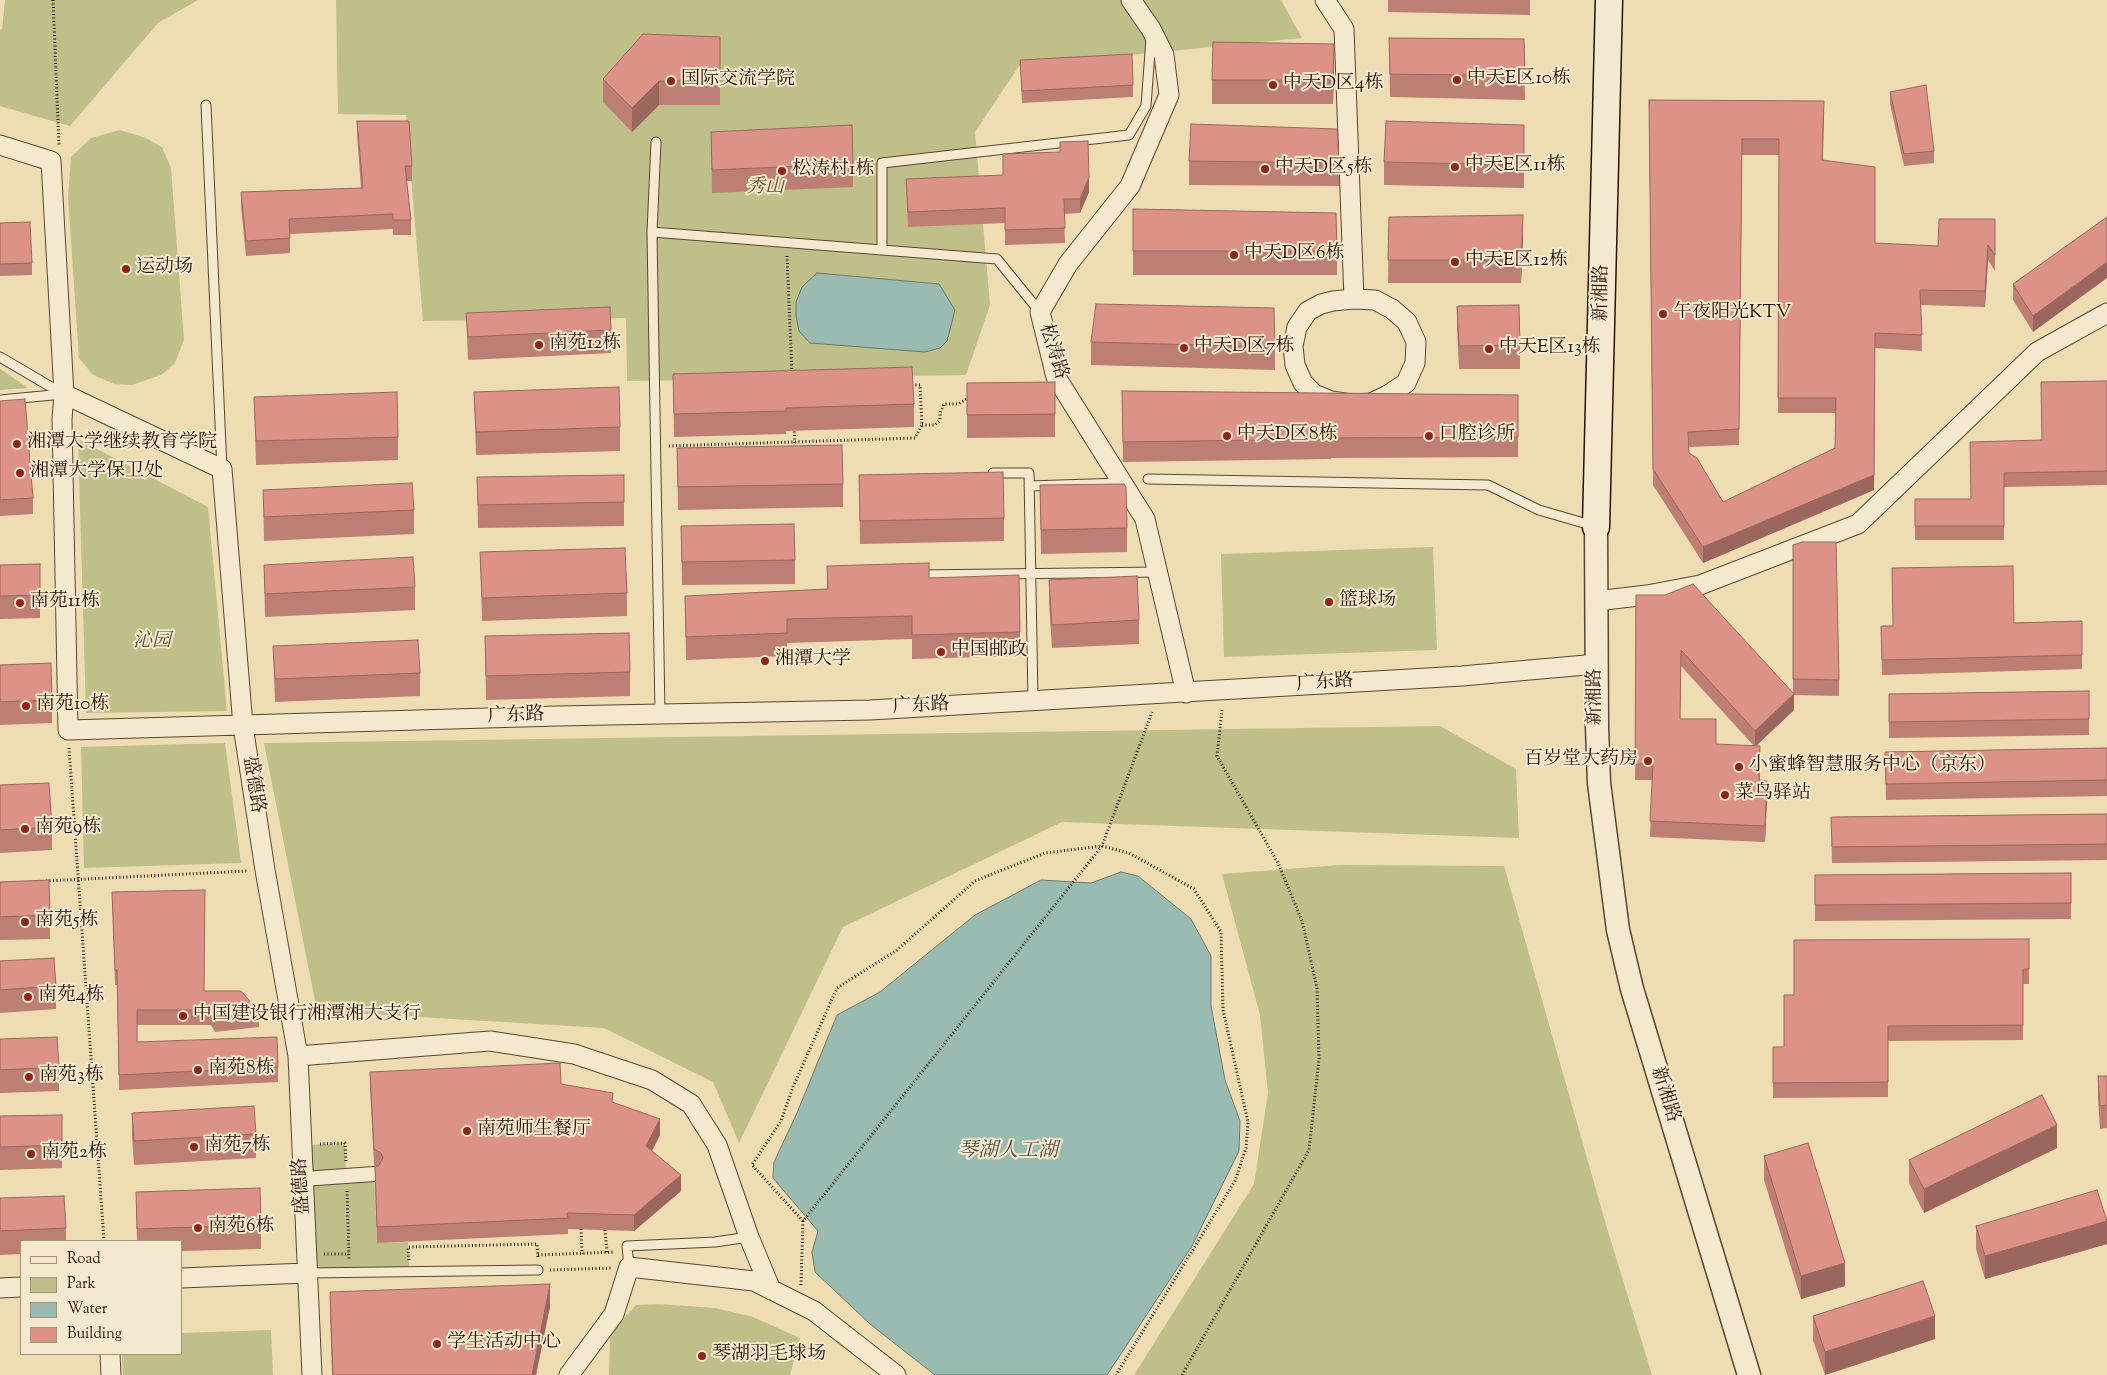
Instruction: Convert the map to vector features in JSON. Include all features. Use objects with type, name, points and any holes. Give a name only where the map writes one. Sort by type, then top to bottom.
[{"type":"main road","name":"新湘路","points":[[1596,527],[1609,0]]},
{"type":"street","name":"松涛路","points":[[1131,0],[1151,29],[1164,55],[1169,95],[1130,186],[1068,264],[1040,312],[1056,377],[1145,519],[1186,693]]},
{"type":"street","points":[[1325,0],[1344,29],[1354,299]]},
{"type":"street","points":[[0,145],[51,161],[64,394],[62,429],[68,730]]},
{"type":"street","points":[[1354,299],[1375,300],[1392,309],[1407,322],[1416,342],[1414,363],[1406,382],[1388,395],[1371,403],[1352,404],[1331,401],[1314,394],[1303,383],[1295,365],[1292,346],[1297,326],[1308,311],[1321,304],[1354,299]]},
{"type":"street","points":[[1596,601],[1647,595],[1700,585],[1858,524],[2037,352],[2107,313]]},
{"type":"street","points":[[64,394],[222,470]]},
{"type":"street","name":"盛德路","points":[[222,470],[243,726],[265,870],[298,1056],[312,1375]]},
{"type":"street","name":"新湘路","points":[[1596,527],[1599,783],[1618,930],[1632,989],[1749,1375]]},
{"type":"street","name":"广东路","points":[[68,730],[870,710],[1462,676],[1597,664]]},
{"type":"street","points":[[298,1056],[490,1041],[574,1054],[652,1080],[691,1104],[717,1145],[749,1237],[772,1290]]},
{"type":"street","points":[[303,1179],[374,1174]]},
{"type":"street","points":[[569,1375],[614,1314],[628,1259],[754,1281],[814,1311],[896,1375]]},
{"type":"street","points":[[182,1278],[307,1273]]},
{"type":"street","points":[[0,1288],[20,1287]]},
{"type":"street","points":[[110,1355],[111,1375]]},
{"type":"lane","points":[[882,250],[882,163],[1129,135],[1146,106],[1151,29]]},
{"type":"lane","points":[[206,105],[222,470]]},
{"type":"lane","points":[[656,142],[652,232],[660,714]]},
{"type":"lane","points":[[652,232],[997,259],[1040,312]]},
{"type":"lane","points":[[0,357],[64,394]]},
{"type":"lane","points":[[0,400],[64,394]]},
{"type":"lane","points":[[982,473],[1029,473],[1033,701]]},
{"type":"lane","points":[[1148,479],[1488,485],[1539,510],[1596,527]]},
{"type":"lane","points":[[1029,486],[1123,483]]},
{"type":"lane","points":[[913,575],[1158,572]]},
{"type":"lane","points":[[628,1259],[628,1246],[715,1242],[749,1237]]},
{"type":"lane","points":[[307,1273],[538,1270]]},
{"type":"path","points":[[53,0],[60,150]]},
{"type":"path","points":[[786,243],[792,378]]},
{"type":"path","points":[[656,446],[916,438],[922,425],[920,385],[901,385]]},
{"type":"path","points":[[922,425],[935,425],[940,420],[944,404],[958,404],[971,396]]},
{"type":"path","points":[[794,424],[795,442]]},
{"type":"path","points":[[1182,1375],[1309,1150],[1320,1059],[1317,988],[1302,921],[1278,863],[1217,756],[1222,710]]},
{"type":"path","points":[[803,1305],[800,1279],[803,1221],[1102,846],[1152,712]]},
{"type":"path","points":[[68,730],[104,1240]]},
{"type":"path","points":[[803,1221],[752,1165],[781,1121],[805,1059],[837,988],[897,950],[975,881],[1045,853],[1102,846],[1129,853],[1194,888],[1220,932],[1223,1010],[1248,1122],[1246,1148],[1235,1182],[1116,1375]]},
{"type":"path","points":[[39,881],[265,870]]},
{"type":"path","points":[[318,1144],[345,1143],[349,1262]]},
{"type":"path","points":[[581,1229],[582,1254]]},
{"type":"path","points":[[605,1230],[607,1252]]},
{"type":"path","points":[[477,1238],[477,1245]]},
{"type":"path","points":[[409,1260],[408,1247],[537,1244],[538,1270],[628,1259]]},
{"type":"path","points":[[538,1255],[607,1252],[628,1259]]},
{"type":"path","points":[[316,1255],[348,1254]]},
{"type":"green space","points":[[5,0],[198,0],[158,23],[70,126],[0,106],[0,30],[2,29]]},
{"type":"green space","name":"秀山","points":[[336,0],[1281,0],[1302,38],[1019,66],[975,132],[990,305],[966,375],[627,381],[626,318],[423,321],[406,115],[338,114]]},
{"type":"green space","name":"运动场","points":[[120,130],[146,138],[162,147],[171,168],[184,340],[175,363],[161,375],[132,385],[114,384],[93,375],[79,358],[68,197],[71,157],[91,138]]},
{"type":"green space","points":[[0,369],[28,388],[0,390]]},
{"type":"green space","name":"沁园","points":[[78,439],[208,507],[227,711],[86,713]]},
{"type":"green space","name":"篮球场","points":[[1433,547],[1437,650],[1224,657],[1221,554]]},
{"type":"green space","points":[[1440,726],[1516,769],[1519,838],[1062,822],[843,927],[739,1143],[713,1082],[604,1028],[317,1011],[264,743]]},
{"type":"green space","points":[[225,743],[241,863],[84,868],[81,747]]},
{"type":"green space","points":[[1340,865],[1504,866],[1606,1225],[1652,1375],[1134,1375],[1254,1184],[1268,1093],[1260,1015],[1222,874]]},
{"type":"green space","points":[[345,1143],[346,1176],[374,1174],[377,1243],[408,1242],[409,1269],[317,1270],[310,1145]]},
{"type":"green space","name":"琴湖羽毛球场","points":[[659,1304],[715,1308],[753,1317],[800,1338],[790,1375],[609,1375],[610,1334],[636,1305]]},
{"type":"green space","points":[[271,1330],[273,1375],[123,1375],[122,1355],[182,1355],[182,1333]]},
{"type":"water","points":[[817,273],[939,284],[955,310],[947,341],[940,348],[925,352],[810,343],[799,331],[796,302],[802,287]]},
{"type":"water","name":"琴湖人工湖","points":[[1121,872],[1138,876],[1191,919],[1211,956],[1211,1006],[1225,1080],[1240,1121],[1239,1151],[1192,1246],[1107,1375],[935,1375],[870,1324],[815,1272],[812,1252],[818,1231],[773,1178],[774,1162],[797,1113],[837,1015],[880,992],[975,915],[1041,880],[1091,883]]},
{"type":"building","points":[[643,34],[720,37],[720,81],[659,81],[632,108],[603,79]]},
{"type":"building","points":[[1389,38],[1524,39],[1525,76],[1390,74]]},
{"type":"building","points":[[1213,42],[1334,44],[1333,80],[1212,80]]},
{"type":"building","points":[[1132,54],[1133,85],[1022,91],[1020,60]]},
{"type":"building","points":[[1926,85],[1934,151],[1904,154],[1890,92]]},
{"type":"building","points":[[1649,100],[1824,101],[1822,160],[1875,167],[1875,243],[1938,246],[1939,219],[1995,219],[1995,255],[1988,245],[1985,291],[1920,290],[1922,335],[1875,333],[1874,475],[1703,547],[1653,469]],"holes":[[[1742,139],[1779,139],[1778,398],[1836,398],[1835,448],[1723,502],[1697,458],[1689,453],[1688,432],[1739,429]]]},
{"type":"building","points":[[357,121],[409,121],[412,166],[405,166],[411,220],[393,220],[393,214],[289,219],[290,238],[246,241],[241,192],[363,188]]},
{"type":"building","points":[[1386,121],[1524,125],[1524,165],[1384,162]]},
{"type":"building","points":[[1191,124],[1337,129],[1339,163],[1189,161]]},
{"type":"building","points":[[852,125],[853,164],[712,170],[711,132]]},
{"type":"building","points":[[1088,141],[1089,177],[1080,199],[1064,199],[1065,228],[1005,230],[1005,208],[908,212],[906,179],[1003,175],[1003,154],[1060,152],[1060,142]]},
{"type":"building","points":[[1133,209],[1336,213],[1337,251],[1133,251]]},
{"type":"building","points":[[1523,215],[1521,260],[1388,260],[1389,217]]},
{"type":"building","points":[[2107,217],[2107,262],[2033,316],[2013,284]]},
{"type":"building","points":[[30,222],[32,263],[0,264],[0,223]]},
{"type":"building","points":[[1096,304],[1274,308],[1275,347],[1091,342]]},
{"type":"building","points":[[1519,305],[1520,345],[1459,346],[1457,306]]},
{"type":"building","points":[[610,307],[611,330],[468,337],[466,313]]},
{"type":"building","points":[[912,367],[914,404],[786,408],[786,411],[674,414],[673,374]]},
{"type":"building","points":[[2107,381],[2107,471],[2004,473],[2004,526],[1915,526],[1915,499],[1971,499],[1970,442],[2042,440],[2041,382]]},
{"type":"building","points":[[1055,382],[1055,414],[967,415],[967,383]]},
{"type":"building","points":[[619,387],[620,427],[476,432],[474,392]]},
{"type":"building","points":[[1122,391],[1518,395],[1518,437],[1123,442]]},
{"type":"building","points":[[397,392],[398,437],[256,441],[254,397]]},
{"type":"building","points":[[25,399],[33,498],[0,500],[0,401]]},
{"type":"building","points":[[842,445],[843,484],[678,487],[677,448]]},
{"type":"building","points":[[1003,472],[1004,518],[860,521],[859,475]]},
{"type":"building","points":[[624,475],[624,502],[478,505],[477,477]]},
{"type":"building","points":[[412,483],[414,510],[264,517],[263,490]]},
{"type":"building","points":[[1124,484],[1126,487],[1127,528],[1041,530],[1040,485]]},
{"type":"building","points":[[794,524],[795,560],[682,562],[681,526]]},
{"type":"building","points":[[1802,542],[1836,542],[1839,680],[1793,679],[1793,545]]},
{"type":"building","points":[[625,548],[627,593],[482,598],[480,552]]},
{"type":"building","points":[[413,557],[415,587],[265,594],[264,565]]},
{"type":"building","points":[[929,563],[929,578],[1019,575],[1020,632],[912,635],[912,616],[787,619],[787,633],[686,637],[685,596],[828,589],[827,566]]},
{"type":"building","points":[[40,564],[40,595],[0,596],[0,565]]},
{"type":"building","points":[[2013,566],[2014,623],[2082,621],[2082,655],[1882,660],[1881,626],[1893,626],[1892,568]]},
{"type":"building","points":[[1137,576],[1139,620],[1052,625],[1049,580]]},
{"type":"building","points":[[1693,584],[1794,694],[1755,731],[1681,650],[1680,719],[1716,719],[1716,744],[1760,746],[1759,780],[1767,781],[1765,826],[1650,821],[1653,764],[1635,764],[1636,595],[1665,595]]},
{"type":"building","points":[[629,633],[630,672],[486,676],[485,636]]},
{"type":"building","points":[[418,640],[420,673],[275,679],[273,646]]},
{"type":"building","points":[[51,663],[52,700],[0,702],[0,665]]},
{"type":"building","points":[[2089,691],[2089,719],[1889,722],[1889,694]]},
{"type":"building","points":[[2107,748],[2107,780],[1886,784],[1885,752]]},
{"type":"building","points":[[49,783],[52,827],[0,830],[0,785]]},
{"type":"building","points":[[2107,814],[2107,844],[1832,847],[1831,817]]},
{"type":"building","points":[[2071,873],[2071,903],[1815,905],[1815,875]]},
{"type":"building","points":[[49,880],[50,915],[0,917],[0,882]]},
{"type":"building","points":[[205,890],[204,991],[241,991],[259,1012],[215,1017],[211,1010],[137,1010],[137,1042],[277,1037],[278,1067],[119,1075],[117,970],[115,970],[112,892]]},
{"type":"building","points":[[2029,939],[2029,969],[2023,969],[2023,1025],[1888,1026],[1888,1082],[1773,1083],[1773,1047],[1784,1047],[1784,995],[1794,995],[1794,940]]},
{"type":"building","points":[[54,958],[56,986],[0,990],[0,961]]},
{"type":"building","points":[[57,1037],[59,1067],[0,1070],[0,1039]]},
{"type":"building","name":"南苑师生餐厅","points":[[560,1063],[561,1084],[613,1093],[612,1102],[660,1119],[646,1146],[681,1175],[634,1215],[567,1213],[568,1218],[377,1227],[375,1167],[379,1165],[383,1158],[381,1153],[374,1149],[370,1072]]},
{"type":"building","points":[[2098,1076],[2107,1076],[2107,1105],[2100,1106]]},
{"type":"building","points":[[2042,1095],[2057,1125],[1924,1189],[1909,1160]]},
{"type":"building","points":[[254,1106],[256,1134],[134,1141],[132,1113]]},
{"type":"building","points":[[62,1115],[62,1145],[0,1147],[0,1116]]},
{"type":"building","points":[[1808,1143],[1845,1263],[1801,1276],[1764,1156]]},
{"type":"building","points":[[260,1188],[261,1225],[137,1229],[136,1192]]},
{"type":"building","points":[[2097,1190],[2107,1221],[1985,1256],[1976,1226]]},
{"type":"building","points":[[64,1196],[66,1228],[0,1231],[0,1198]]},
{"type":"building","points":[[1923,1281],[1935,1316],[1825,1352],[1813,1316]]},
{"type":"building","name":"学生活动中心","points":[[550,1284],[532,1375],[333,1375],[330,1292]]},
{"type":"place","name":"中天E区10栋","points":[[1457,80]]},
{"type":"place","name":"国际交流学院","points":[[671,81]]},
{"type":"place","name":"中天D区4栋","points":[[1273,85]]},
{"type":"place","name":"中天E区11栋","points":[[1455,167]]},
{"type":"place","name":"中天D区5栋","points":[[1265,169]]},
{"type":"place","name":"松涛村1栋","points":[[782,171]]},
{"type":"place","name":"中天D区6栋","points":[[1234,255]]},
{"type":"place","name":"中天E区12栋","points":[[1455,262]]},
{"type":"place","name":"运动场","points":[[126,269]]},
{"type":"place","name":"午夜阳光KTV","points":[[1663,314]]},
{"type":"place","name":"南苑12栋","points":[[539,345]]},
{"type":"place","name":"中天D区7栋","points":[[1184,348]]},
{"type":"place","name":"中天E区13栋","points":[[1489,349]]},
{"type":"place","name":"中天D区8栋","points":[[1227,436]]},
{"type":"place","name":"口腔诊所","points":[[1429,436]]},
{"type":"place","name":"湘潭大学继续教育学院","points":[[17,444]]},
{"type":"place","name":"湘潭大学保卫处","points":[[20,473]]},
{"type":"place","name":"篮球场","points":[[1329,602]]},
{"type":"place","name":"南苑11栋","points":[[20,603]]},
{"type":"place","name":"中国邮政","points":[[941,652]]},
{"type":"place","name":"湘潭大学","points":[[765,661]]},
{"type":"place","name":"南苑10栋","points":[[26,706]]},
{"type":"place","name":"百岁堂大药房","points":[[1648,761]]},
{"type":"place","name":"小蜜蜂智慧服务中心（京东）","points":[[1739,767]]},
{"type":"place","name":"菜鸟驿站","points":[[1725,795]]},
{"type":"place","name":"南苑9栋","points":[[25,829]]},
{"type":"place","name":"南苑5栋","points":[[25,922]]},
{"type":"place","name":"南苑4栋","points":[[28,997]]},
{"type":"place","name":"中国建设银行湘潭湘大支行","points":[[183,1016]]},
{"type":"place","name":"南苑8栋","points":[[198,1070]]},
{"type":"place","name":"南苑3栋","points":[[29,1077]]},
{"type":"place","name":"南苑师生餐厅","points":[[467,1131]]},
{"type":"place","name":"南苑7栋","points":[[194,1147]]},
{"type":"place","name":"南苑2栋","points":[[31,1154]]},
{"type":"place","name":"南苑6栋","points":[[198,1228]]},
{"type":"place","name":"学生活动中心","points":[[437,1344]]},
{"type":"place","name":"琴湖羽毛球场","points":[[702,1356]]}]
